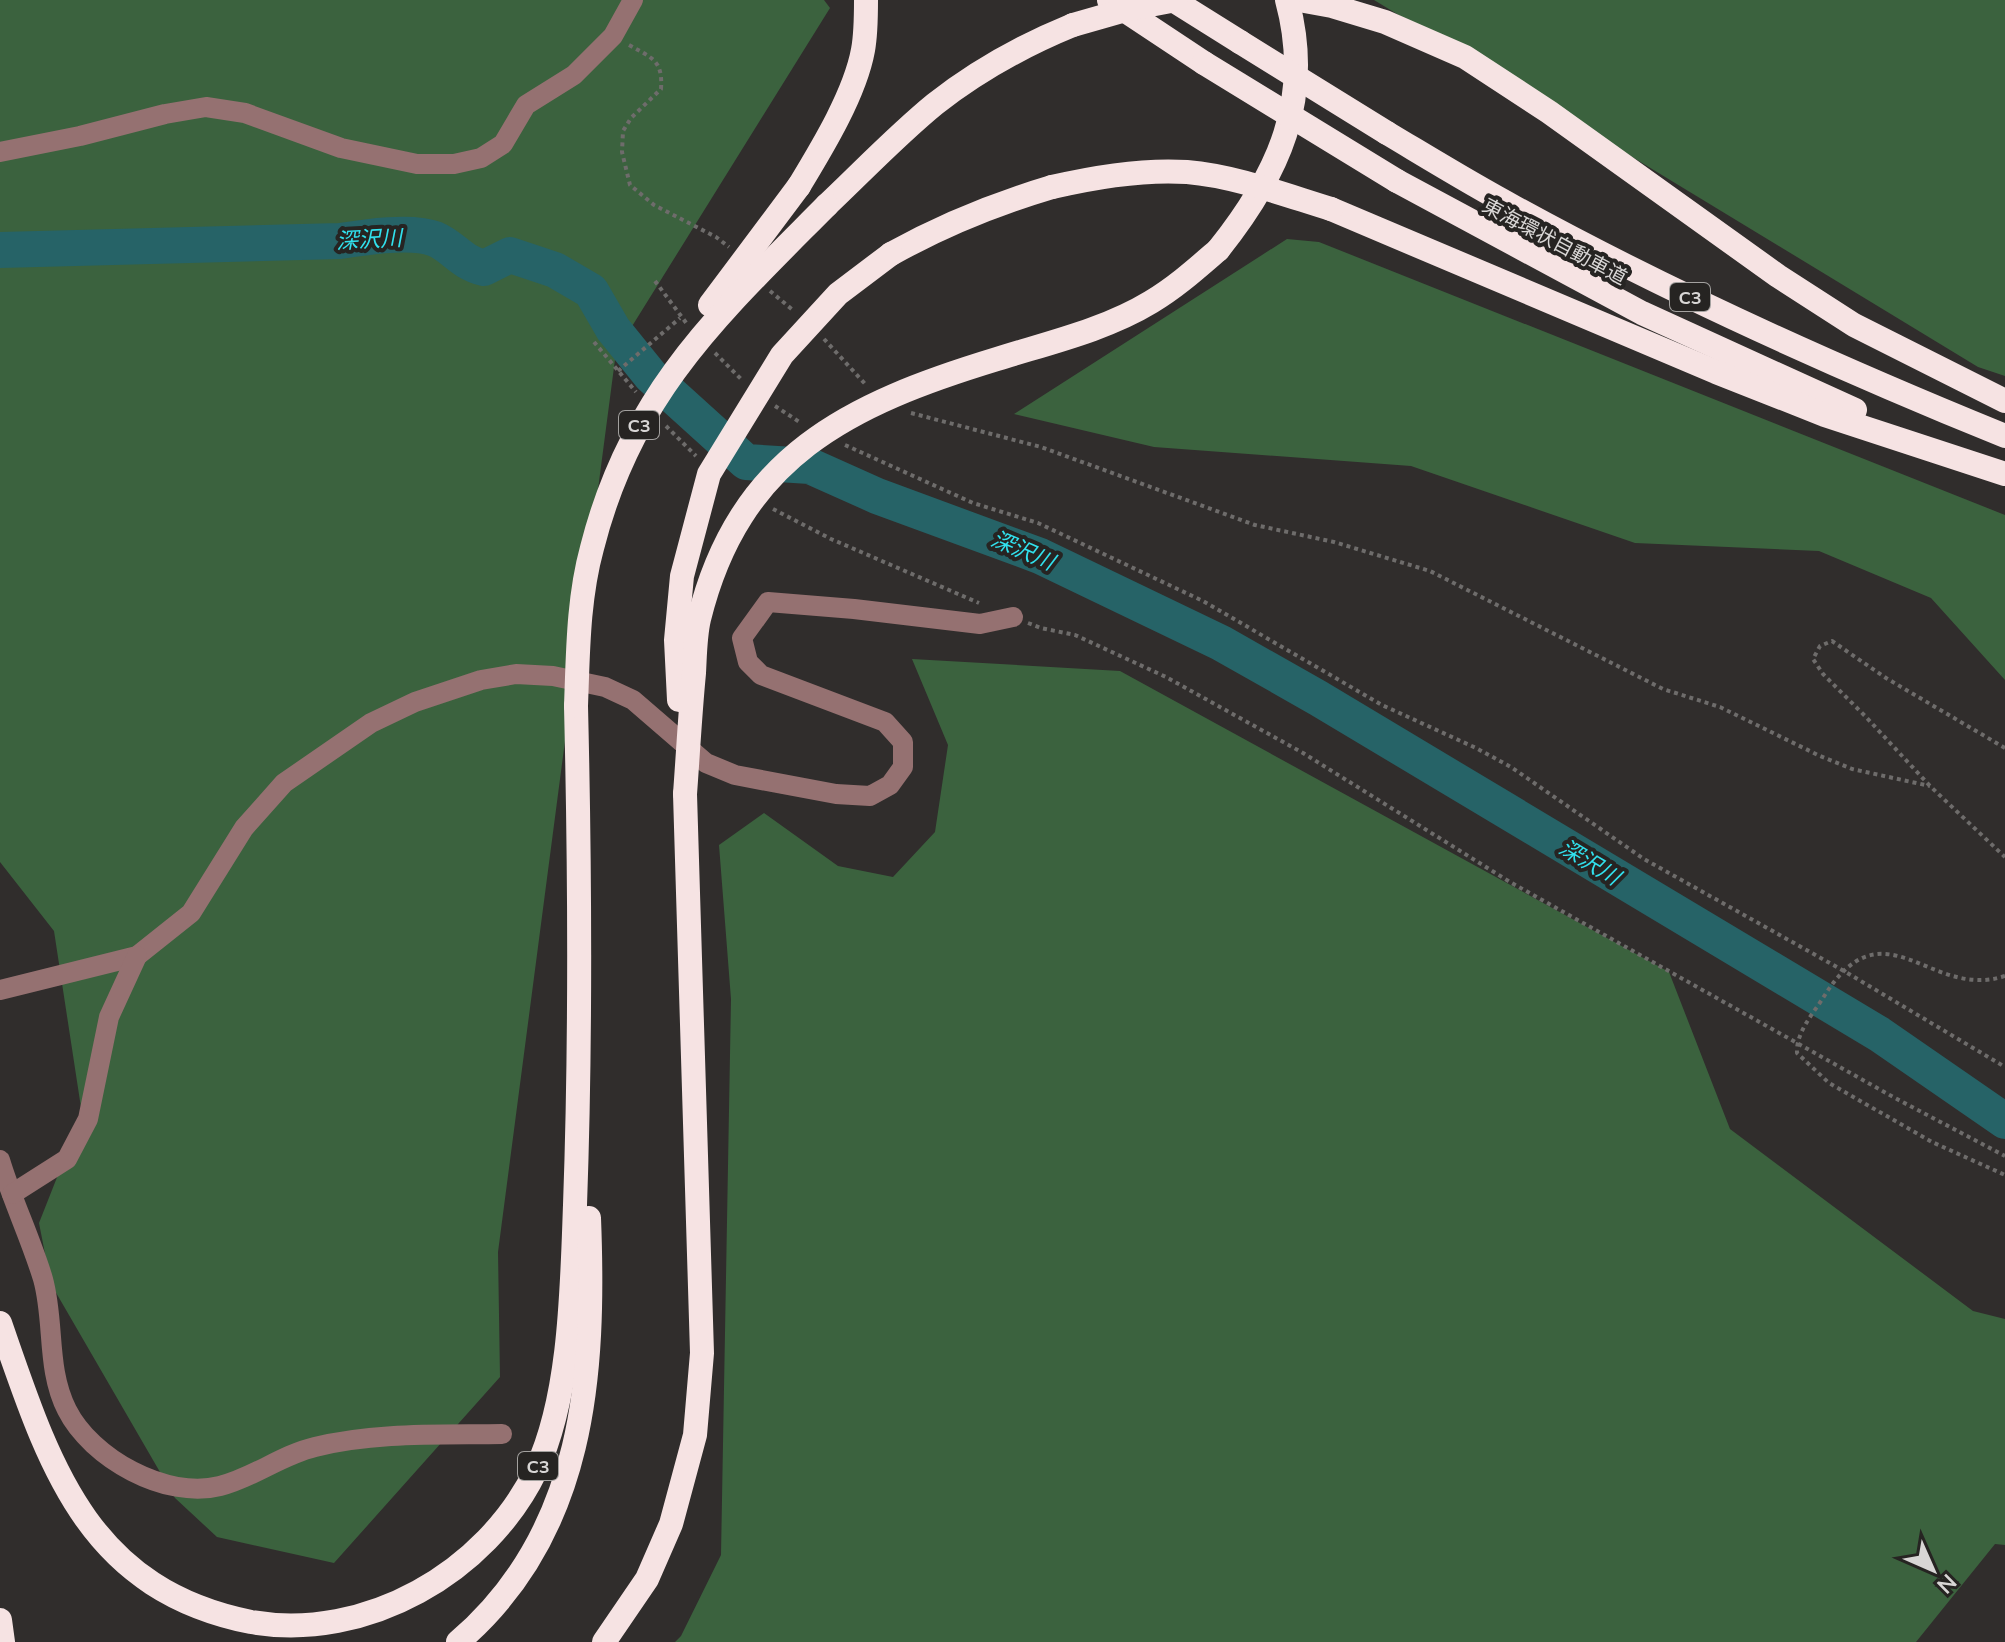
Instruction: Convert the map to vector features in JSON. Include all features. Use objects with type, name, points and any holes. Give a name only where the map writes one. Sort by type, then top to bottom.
[{"type":"highway","name":"C3","points":[[0,1323],[26,1397],[65,1490],[111,1551],[144,1578],[186,1602],[222,1616],[262,1624],[299,1626],[373,1612],[439,1582],[469,1559],[517,1505],[537,1468],[555,1415],[566,1346],[578,1133],[576,706],[579,621],[591,550],[608,495],[649,398],[679,348],[799,186],[826,141],[863,51],[866,0]]},
{"type":"highway","name":"東海環状自動車道","points":[[1109,0],[1204,63],[1397,181],[1642,313],[1868,416],[2005,474]]},
{"type":"highway","name":"C3","points":[[649,398],[728,304],[934,104],[1032,42],[1073,25],[1143,5],[1175,0]]},
{"type":"highway","name":"東海環状自動車道","points":[[1175,0],[1387,133],[1513,207],[1678,291],[1915,399],[2005,436]]},
{"type":"highway","points":[[685,794],[698,622],[711,578],[731,532],[759,492],[786,463],[820,434],[884,397],[928,380],[1061,339],[1148,304],[1184,280],[1218,250],[1248,212],[1271,173],[1286,134],[1294,98],[1295,69],[1292,16],[1287,0]]},
{"type":"highway","points":[[1299,0],[1385,22],[1465,57],[1549,112],[1703,224],[1854,325],[2005,401]]},
{"type":"highway","points":[[604,1642],[647,1579],[665,1537],[695,1435],[702,1353],[685,794],[676,640],[682,576],[709,474],[782,355],[838,294],[891,254],[935,229],[990,206],[1092,177],[1187,172],[1229,180],[1331,209],[1825,415],[2005,474]]},
{"type":"highway","name":"C3","points":[[458,1642],[497,1603],[519,1574],[551,1519],[570,1469],[583,1412],[590,1243],[578,937]]},
{"type":"highway","points":[[0,1620],[3,1642]]},
{"type":"street","points":[[0,152],[206,107],[245,113],[341,148],[417,164],[454,164],[481,158],[503,144],[526,105],[574,75],[613,36],[633,0]]},
{"type":"street","points":[[0,990],[137,956],[191,913],[244,828],[284,783],[371,723],[415,702],[481,680],[516,674],[553,676],[605,687],[633,700],[706,763],[735,775],[836,794],[870,796],[890,785],[903,767],[903,742],[885,722],[761,675],[748,662],[742,638],[768,602],[980,624],[1013,617]]},
{"type":"street","points":[[12,1194],[67,1159],[88,1119],[109,1017],[137,956]]},
{"type":"street","points":[[0,1160],[43,1280],[49,1309],[52,1356],[59,1390],[68,1411],[100,1450],[141,1477],[161,1484],[218,1487],[315,1447],[414,1436],[502,1434]]},
{"type":"path","points":[[613,36],[654,59],[662,71],[661,89],[631,118],[623,131],[622,152],[630,185],[654,205],[716,237],[730,248]]},
{"type":"path","points":[[655,281],[690,328]]},
{"type":"path","points":[[766,288],[797,313]]},
{"type":"path","points":[[619,370],[681,318]]},
{"type":"path","points":[[816,331],[870,390]]},
{"type":"path","points":[[594,342],[649,398]]},
{"type":"path","points":[[709,347],[748,385]]},
{"type":"path","points":[[768,401],[810,428]]},
{"type":"path","points":[[906,411],[1041,447],[1255,525],[1334,542],[1430,571],[1663,689],[1720,707],[1852,769],[1930,786]]},
{"type":"path","points":[[664,424],[697,456]]},
{"type":"path","points":[[837,442],[973,503],[1038,523],[1203,601],[1382,705],[1511,767],[1644,859],[1844,971],[2005,1067]]},
{"type":"path","points":[[768,506],[831,539],[1013,617],[1041,628],[1075,635],[1166,677],[1303,753],[1510,882],[1797,1040],[1922,1113],[2005,1156]]},
{"type":"path","points":[[2005,748],[1886,678],[1832,641],[1820,646],[1813,659],[1823,674],[1930,786],[2005,857]]},
{"type":"path","points":[[2005,976],[1974,980],[1947,976],[1909,957],[1884,952],[1854,961],[1835,979],[1797,1040],[1797,1053],[1829,1083],[1932,1142],[2005,1175]]},
{"type":"green space","points":[[0,0],[824,0],[830,8],[616,352],[498,1252],[500,1377],[334,1563],[217,1537],[175,1498],[51,1284],[39,1223],[82,1114],[54,931],[0,862]]},
{"type":"green space","points":[[1374,0],[2005,0],[2005,376],[1978,367]]},
{"type":"green space","points":[[1287,239],[1319,242],[2005,515],[2005,680],[1931,598],[1819,551],[1635,543],[1411,466],[1154,447],[1014,414]]},
{"type":"green space","points":[[912,659],[1120,671],[1669,972],[1730,1129],[1973,1311],[2005,1319],[2005,1545],[1995,1544],[1916,1642],[675,1642],[681,1636],[721,1555],[731,999],[719,845],[764,813],[838,866],[893,877],[935,832],[948,745]]},
{"type":"waterway","name":"深沢川","points":[[0,250],[340,241],[414,235],[435,239],[469,262],[484,268],[510,255],[555,270],[591,291],[613,329],[651,376],[746,462],[810,466],[877,496],[1040,556],[1221,643],[1879,1034],[2005,1121]]}]
